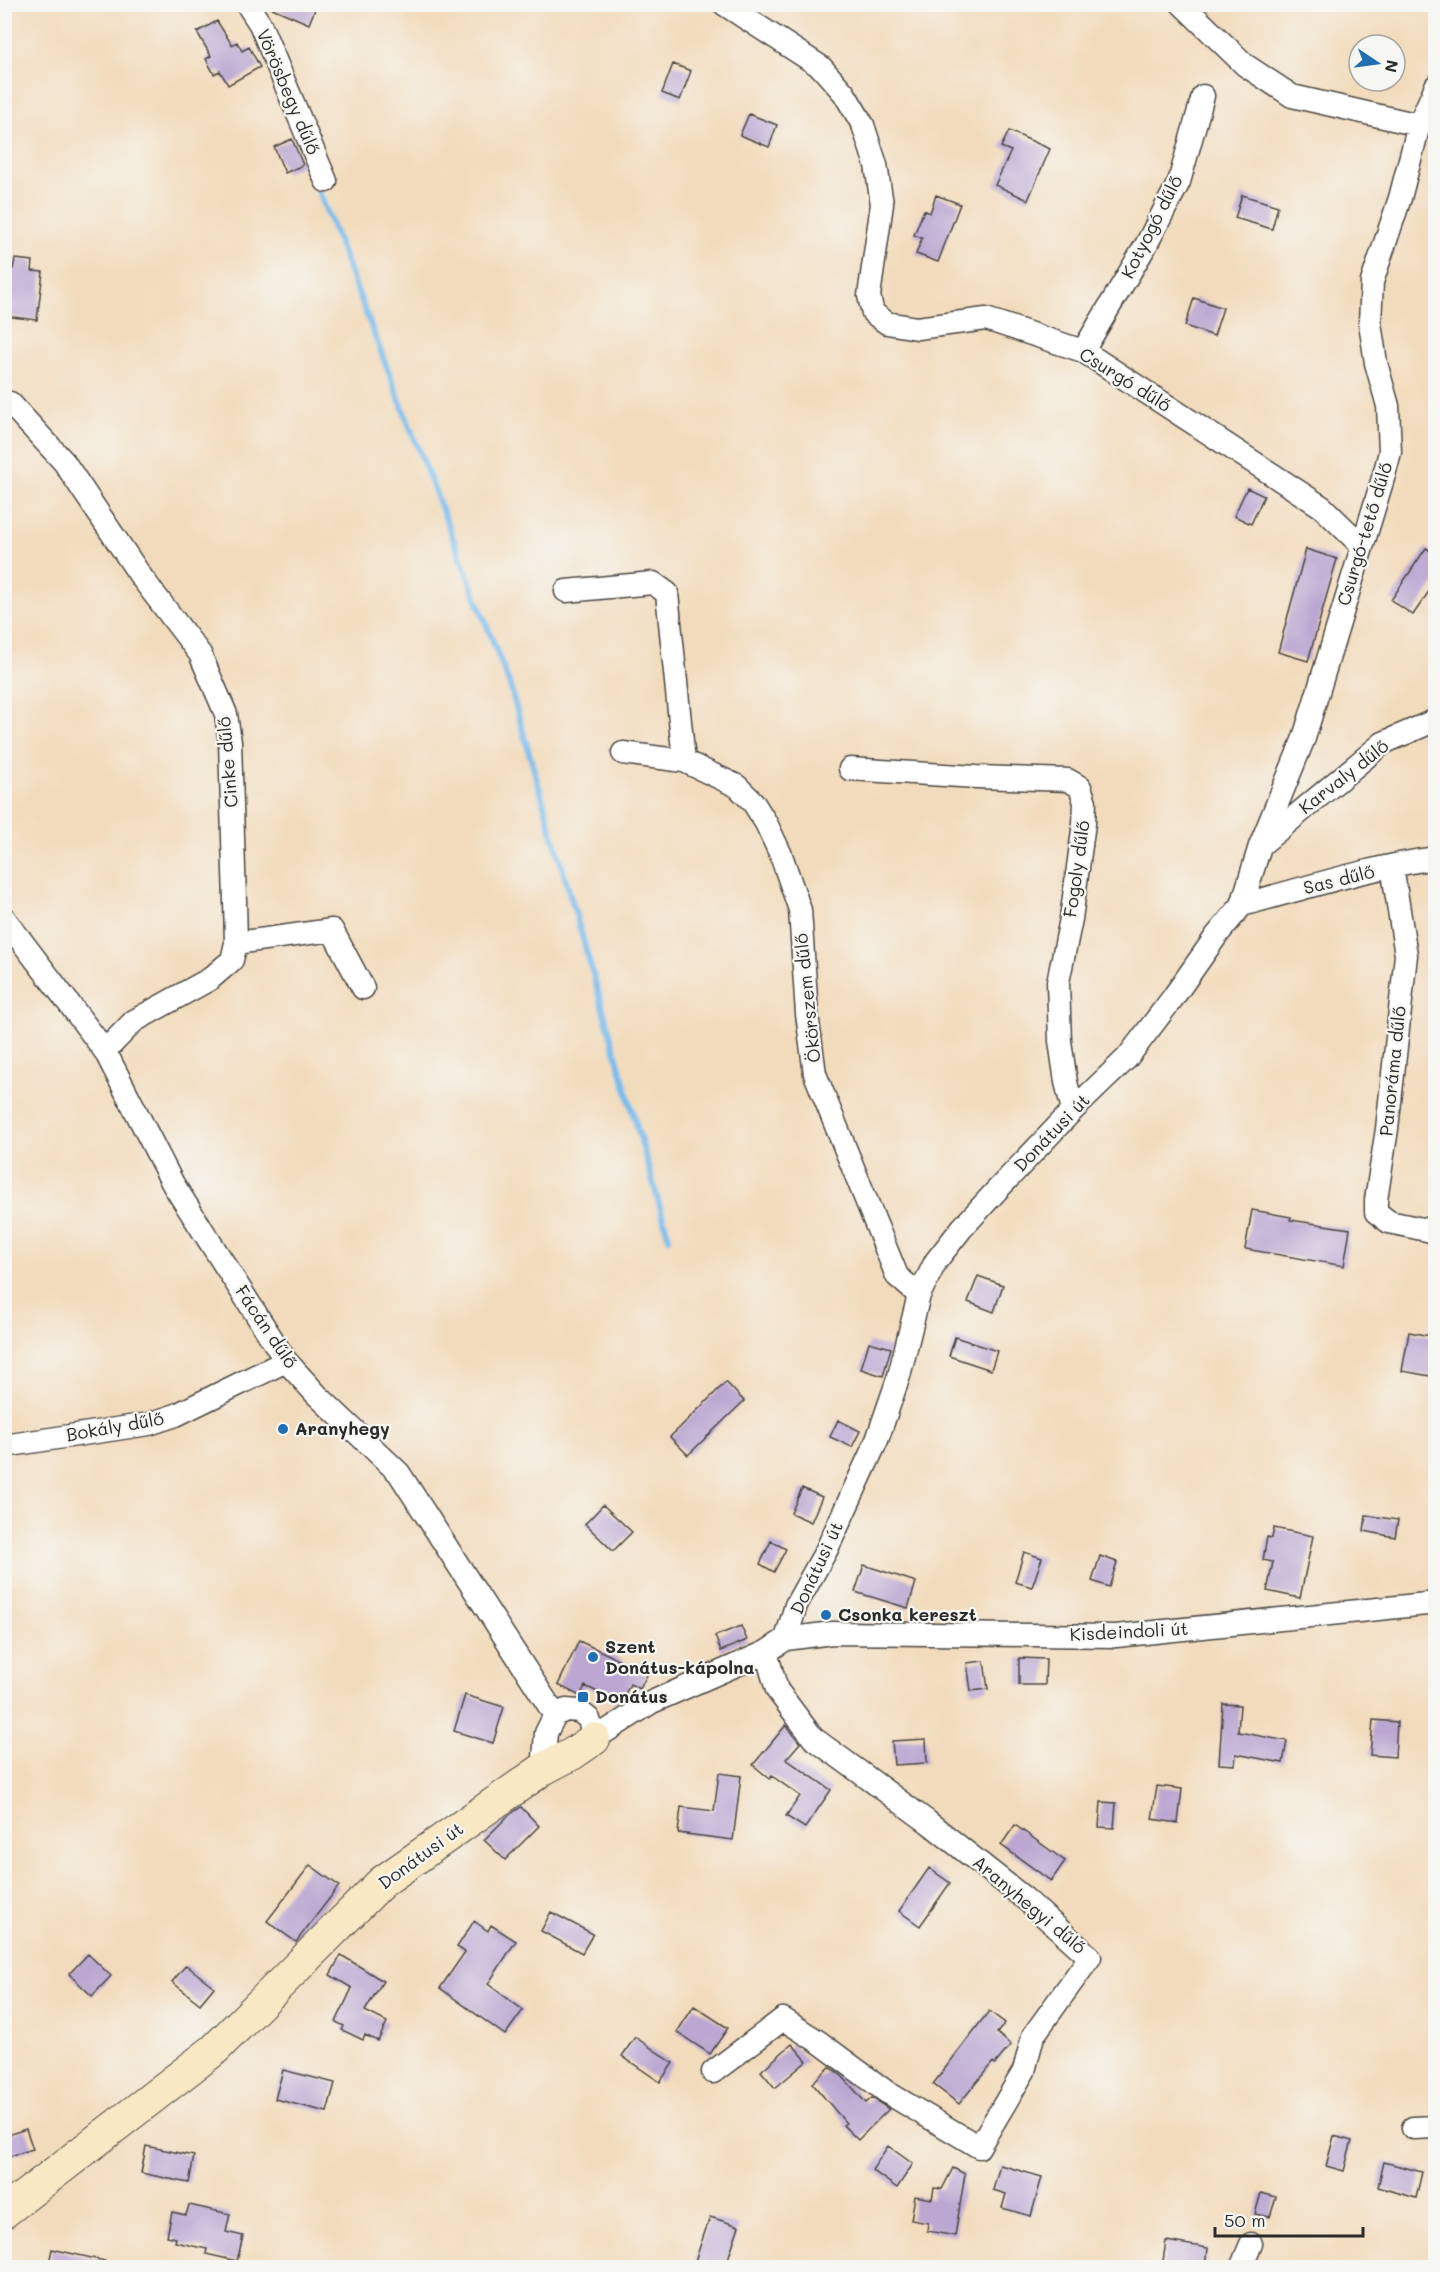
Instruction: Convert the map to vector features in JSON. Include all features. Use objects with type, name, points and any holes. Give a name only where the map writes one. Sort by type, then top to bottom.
[{"type":"street","name":"Vörösbegy dűlő","points":[[247,4],[260,24],[326,181]]},
{"type":"street","name":"Csurgó dűlő","points":[[724,4],[820,67],[844,93],[863,125],[876,165],[882,204],[869,296],[873,313],[887,323],[917,328],[986,319],[1083,351],[1322,507],[1362,546]]},
{"type":"street","points":[[1182,4],[1245,65],[1292,96],[1419,125]]},
{"type":"street","name":"Csurgó-tető dűlő","points":[[1242,905],[1260,846],[1304,738],[1390,452],[1388,406],[1376,363],[1370,323],[1372,282],[1400,198],[1419,125],[1436,86]]},
{"type":"street","name":"Kotyogó dűlő","points":[[1083,351],[1146,244],[1179,182],[1203,96]]},
{"type":"street","name":"Cinke dűlő","points":[[10,402],[42,435],[76,477],[142,578],[200,654],[226,714],[230,742],[236,943],[232,960],[210,979],[134,1021],[105,1051]]},
{"type":"street","points":[[566,591],[653,583],[667,593],[684,761]]},
{"type":"street","name":"Karvaly dűlő","points":[[1260,846],[1383,743],[1436,720]]},
{"type":"street","name":"Ökörszem dűlő","points":[[623,753],[684,761],[737,786],[753,802],[781,855],[800,910],[807,1014],[815,1074],[897,1276],[919,1295]]},
{"type":"street","name":"Fogoly dűlő","points":[[850,770],[1068,780],[1080,787],[1085,802],[1084,823],[1071,919],[1058,982],[1060,1041],[1073,1110]]},
{"type":"street","name":"Sas dűlő","points":[[1242,905],[1343,877],[1436,858]]},
{"type":"street","name":"Panoráma dűlő","points":[[1392,866],[1406,955],[1376,1212],[1389,1222],[1436,1232]]},
{"type":"street","name":"Donátusi út","points":[[4,2212],[214,2050],[382,1882],[543,1769],[572,1754],[652,1702],[766,1652],[786,1640],[796,1605],[827,1549],[877,1440],[899,1376],[919,1295],[936,1261],[962,1228],[1073,1110],[1127,1058],[1172,999],[1216,935],[1242,905]]},
{"type":"street","name":"Fácán dűlő","points":[[4,918],[105,1051],[173,1184],[286,1362],[317,1395],[399,1473],[555,1715]]},
{"type":"street","points":[[236,943],[332,930],[363,988]]},
{"type":"street","name":"Bokály dűlő","points":[[4,1446],[149,1424],[176,1415],[286,1362]]},
{"type":"street","name":"Kisdeindoli út","points":[[786,1640],[832,1633],[1116,1636],[1436,1603]]},
{"type":"street","name":"Aranyhegyi dűlő","points":[[713,2072],[783,2019],[819,2042],[888,2093],[979,2147],[1024,2071],[1033,2036],[1090,1957],[1024,1898],[928,1822],[813,1738],[777,1690],[766,1652]]},
{"type":"street","points":[[543,1769],[546,1733],[555,1715],[566,1710],[579,1711],[588,1719],[594,1738]]},
{"type":"street","points":[[1241,2268],[1251,2244]]},
{"type":"building","points":[[263,4],[317,4],[309,24]]},
{"type":"building","points":[[217,21],[232,45],[237,42],[242,51],[249,47],[260,67],[228,85],[220,71],[214,74],[206,59],[211,56],[197,32]]},
{"type":"building","points":[[673,64],[691,71],[680,100],[662,93]]},
{"type":"building","points":[[749,114],[777,125],[769,147],[740,135]]},
{"type":"building","points":[[1009,131],[1050,149],[1028,200],[995,185],[1011,151],[1001,147]]},
{"type":"building","points":[[292,139],[303,165],[285,173],[274,147]]},
{"type":"building","points":[[936,195],[960,204],[938,262],[916,254],[922,238],[914,235],[924,210],[930,213]]},
{"type":"building","points":[[1242,195],[1278,206],[1272,229],[1235,218]]},
{"type":"building","points":[[15,259],[33,261],[32,271],[43,272],[37,320],[4,316],[4,268],[13,269]]},
{"type":"building","points":[[1194,298],[1223,308],[1214,336],[1185,326]]},
{"type":"building","points":[[1247,488],[1264,496],[1251,524],[1234,516]]},
{"type":"building","points":[[1426,548],[1436,554],[1436,581],[1413,615],[1391,600]]},
{"type":"building","points":[[1306,549],[1337,559],[1308,661],[1278,652]]},
{"type":"building","points":[[1252,1210],[1291,1217],[1290,1220],[1350,1229],[1344,1266],[1245,1249]]},
{"type":"building","points":[[978,1276],[1003,1285],[994,1312],[968,1302]]},
{"type":"building","points":[[1409,1332],[1436,1337],[1436,1377],[1402,1371]]},
{"type":"building","points":[[955,1337],[997,1351],[991,1370],[949,1356]]},
{"type":"building","points":[[869,1342],[891,1348],[883,1376],[861,1369]]},
{"type":"building","points":[[726,1382],[744,1401],[688,1455],[670,1437]]},
{"type":"building","points":[[838,1420],[860,1431],[852,1447],[830,1437]]},
{"type":"building","points":[[802,1488],[822,1497],[811,1522],[791,1513]]},
{"type":"building","points":[[603,1505],[632,1532],[613,1551],[585,1524]]},
{"type":"building","points":[[1366,1515],[1398,1520],[1395,1537],[1364,1531]]},
{"type":"building","points":[[1274,1528],[1313,1536],[1300,1598],[1267,1591],[1273,1562],[1263,1560],[1267,1537],[1272,1538]]},
{"type":"building","points":[[771,1541],[786,1549],[774,1572],[760,1564]]},
{"type":"building","points":[[1024,1552],[1042,1558],[1032,1587],[1015,1582]]},
{"type":"building","points":[[1100,1556],[1117,1562],[1109,1587],[1092,1581]]},
{"type":"building","points":[[864,1565],[916,1582],[908,1608],[855,1592]]},
{"type":"building","points":[[741,1626],[747,1640],[721,1651],[715,1636]]},
{"type":"building","name":"Szent Donátus-kápolna","points":[[579,1641],[648,1673],[640,1689],[630,1684],[621,1703],[585,1686],[580,1696],[558,1685]]},
{"type":"building","points":[[1019,1658],[1046,1659],[1045,1685],[1019,1685]]},
{"type":"building","points":[[984,1661],[988,1689],[971,1691],[967,1663]]},
{"type":"building","points":[[465,1695],[504,1707],[493,1743],[454,1731]]},
{"type":"building","points":[[1223,1704],[1240,1705],[1238,1732],[1287,1741],[1283,1763],[1236,1754],[1235,1765],[1219,1764]]},
{"type":"building","points":[[1373,1720],[1397,1722],[1395,1757],[1370,1755]]},
{"type":"building","points":[[786,1725],[800,1743],[786,1759],[831,1790],[805,1828],[786,1816],[800,1796],[772,1776],[770,1779],[753,1765]]},
{"type":"building","points":[[926,1739],[927,1763],[894,1765],[892,1741]]},
{"type":"building","points":[[719,1773],[741,1776],[733,1840],[678,1833],[681,1807],[714,1811]]},
{"type":"building","points":[[1157,1786],[1182,1789],[1178,1823],[1152,1819]]},
{"type":"building","points":[[1101,1802],[1116,1803],[1114,1828],[1099,1827]]},
{"type":"building","points":[[521,1807],[539,1826],[505,1860],[484,1840],[508,1816]]},
{"type":"building","points":[[1015,1825],[1065,1861],[1051,1881],[1001,1845]]},
{"type":"building","points":[[310,1865],[339,1886],[296,1942],[267,1921]]},
{"type":"building","points":[[929,1868],[950,1883],[920,1926],[899,1911]]},
{"type":"building","points":[[551,1912],[593,1934],[582,1953],[541,1931]]},
{"type":"building","points":[[474,1921],[488,1931],[491,1925],[516,1941],[488,1984],[523,2010],[505,2035],[440,1988],[465,1952],[457,1947]]},
{"type":"building","points":[[88,1954],[111,1976],[92,1996],[69,1974]]},
{"type":"building","points":[[341,1955],[383,1981],[365,2011],[387,2022],[378,2041],[365,2035],[363,2040],[342,2030],[344,2026],[336,2022],[352,1988],[330,1975]]},
{"type":"building","points":[[186,1965],[214,1987],[200,2004],[172,1982]]},
{"type":"building","points":[[694,2006],[728,2028],[710,2054],[677,2032]]},
{"type":"building","points":[[989,2011],[1005,2023],[997,2033],[1011,2045],[995,2064],[993,2062],[959,2104],[933,2084]]},
{"type":"building","points":[[635,2037],[673,2063],[660,2082],[622,2056]]},
{"type":"building","points":[[792,2044],[807,2061],[775,2088],[761,2071]]},
{"type":"building","points":[[830,2067],[843,2077],[866,2103],[872,2098],[889,2109],[858,2140],[843,2125],[846,2123],[812,2083]]},
{"type":"building","points":[[283,2070],[335,2083],[327,2112],[275,2099]]},
{"type":"building","points":[[26,2129],[33,2149],[4,2158],[4,2136]]},
{"type":"building","points":[[1334,2136],[1352,2141],[1344,2171],[1326,2166]]},
{"type":"building","points":[[146,2146],[194,2156],[189,2183],[141,2173]]},
{"type":"building","points":[[888,2146],[913,2164],[897,2188],[872,2170]]},
{"type":"building","points":[[1384,2162],[1422,2172],[1416,2198],[1378,2187]]},
{"type":"building","points":[[1000,2165],[1042,2177],[1031,2216],[1002,2208],[1006,2194],[993,2190]]},
{"type":"building","points":[[953,2168],[965,2174],[955,2236],[927,2231],[928,2223],[911,2220],[915,2196],[932,2199],[934,2188],[942,2189]]},
{"type":"building","points":[[1261,2193],[1276,2197],[1270,2217],[1255,2214]]},
{"type":"building","points":[[189,2205],[230,2214],[226,2232],[243,2236],[237,2261],[206,2254],[207,2249],[175,2242],[176,2238],[167,2236],[172,2212],[186,2215]]},
{"type":"building","points":[[710,2217],[739,2226],[725,2268],[714,2268],[695,2261]]},
{"type":"building","points":[[1166,2241],[1208,2248],[1206,2268],[1162,2268]]},
{"type":"building","points":[[52,2249],[105,2261],[104,2268],[48,2268]]},
{"type":"waterway","points":[[316,184],[509,683],[669,1238]]},
{"type":"place","name":"Aranyhegy","points":[[283,1429]]},
{"type":"place","name":"Csonka kereszt","points":[[826,1615]]},
{"type":"place","name":"Szent Donátus-kápolna","points":[[593,1657]]},
{"type":"place","name":"Donátus","points":[[583,1697]]}]
